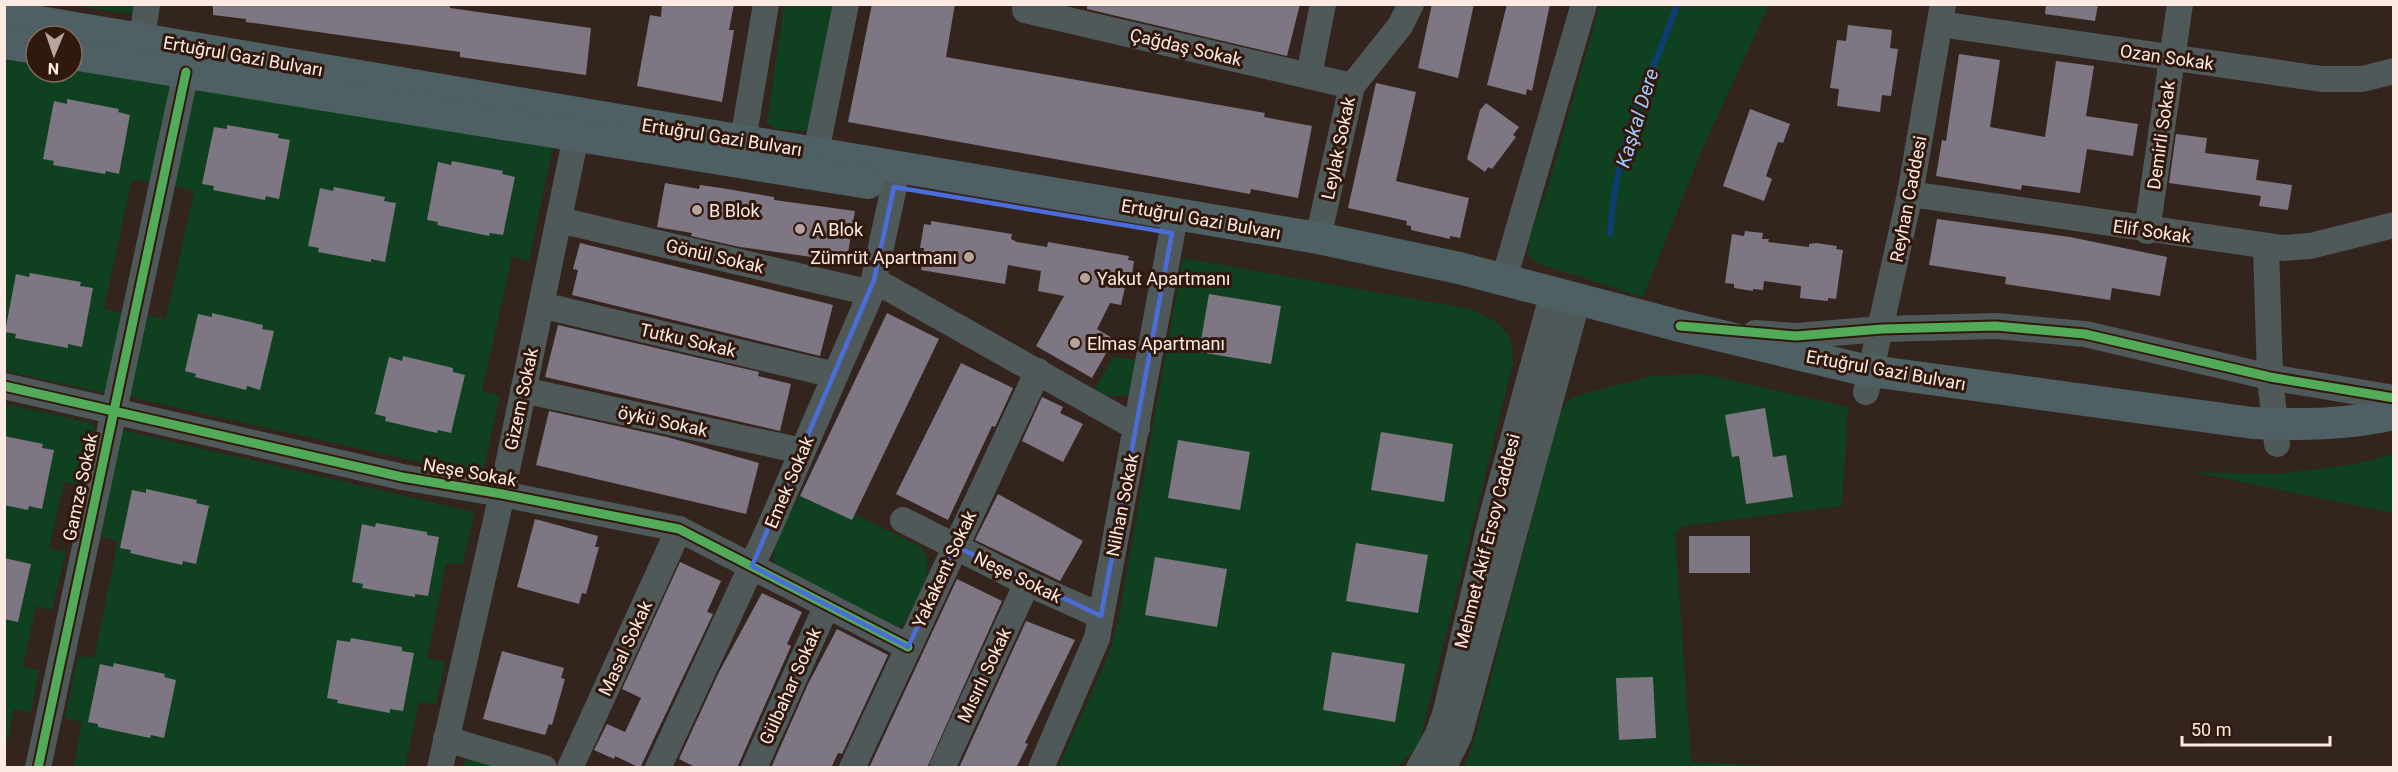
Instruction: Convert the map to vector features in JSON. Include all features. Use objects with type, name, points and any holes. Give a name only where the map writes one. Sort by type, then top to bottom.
[{"type":"main road","name":"Ertuğrul Gazi Bulvarı","points":[[4,16],[743,140],[894,188],[1370,268],[1634,332],[1869,382],[2184,416],[2276,434],[2341,442],[2394,435]]},
{"type":"main road","points":[[4,43],[24,46]]},
{"type":"main road","name":"Ertuğrul Gazi Bulvarı","points":[[84,56],[576,136],[813,163],[1318,238],[1504,279],[1680,326],[1869,382]]},
{"type":"main road","name":"Ertuğrul Gazi Bulvarı","points":[[2276,434],[2394,414]]},
{"type":"street","points":[[142,38],[147,4]]},
{"type":"street","points":[[743,140],[766,4]]},
{"type":"street","points":[[813,163],[846,4]]},
{"type":"street","name":"Çağdaş Sokak","points":[[1026,4],[1025,10],[1352,86]]},
{"type":"street","points":[[1309,75],[1323,4]]},
{"type":"street","name":"Leylak Sokak","points":[[1318,238],[1352,86],[1400,26],[1411,4]]},
{"type":"street","points":[[1504,279],[1584,4]]},
{"type":"street","name":"Demirli Sokak","points":[[2147,231],[2180,4]]},
{"type":"street","name":"Ozan Sokak","points":[[1941,14],[2172,58],[2343,81],[2362,80],[2394,71]]},
{"type":"street","name":"Reyhan Caddesi","points":[[1869,382],[1910,194],[1941,14]]},
{"type":"street","name":"Gamze Sokak","points":[[38,768],[186,72]]},
{"type":"street","name":"Gizem Sokak","points":[[440,768],[502,494],[576,136]]},
{"type":"street","name":"Emek Sokak","points":[[658,768],[752,566],[872,286],[894,188]]},
{"type":"street","name":"Elif Sokak","points":[[1910,194],[2147,231],[2283,249],[2310,246],[2394,225]]},
{"type":"street","name":"Gönül Sokak","points":[[560,220],[872,286],[1038,371],[1137,428]]},
{"type":"street","name":"Nilhan Sokak","points":[[1041,768],[1097,638],[1172,233]]},
{"type":"street","points":[[2266,246],[2270,377],[2276,434]]},
{"type":"street","name":"Tutku Sokak","points":[[541,305],[835,375]]},
{"type":"street","name":"Mehmet Akif Ersoy Caddesi","points":[[1419,768],[1438,734],[1446,711],[1492,516],[1560,314]]},
{"type":"street","name":"Mehmet Akif Ersoy Caddesi","points":[[1443,768],[1459,736],[1560,314]]},
{"type":"street","points":[[1680,326],[1796,336],[1882,329],[1996,326],[2085,334],[2270,377],[2394,398]]},
{"type":"street","name":"Yakakent Sokak","points":[[852,768],[1038,371]]},
{"type":"street","name":"Neşe Sokak","points":[[4,386],[402,477],[680,529],[908,647]]},
{"type":"street","name":"öykü Sokak","points":[[523,390],[802,451]]},
{"type":"street","name":"Neşe Sokak","points":[[903,520],[1027,583],[1101,616]]},
{"type":"street","name":"Masal Sokak","points":[[570,768],[680,529]]},
{"type":"street","name":"Mısırlı Sokak","points":[[942,768],[1027,583]]},
{"type":"street","name":"Gülbahar Sokak","points":[[753,768],[827,606]]},
{"type":"street","points":[[447,739],[544,768]]},
{"type":"highlighted area","points":[[894,187],[1172,233],[1101,616],[955,546],[908,647],[752,566],[874,280]]},
{"type":"green space","points":[[68,5],[134,5],[132,14]]},
{"type":"green space","points":[[784,5],[834,5],[813,125],[805,131],[777,129],[767,123]]},
{"type":"green space","points":[[1600,5],[1769,5],[1704,145],[1643,297],[1536,263],[1528,255],[1529,238],[1548,188]]},
{"type":"green space","points":[[4,55],[24,58],[24,84],[84,84],[84,68],[172,82],[150,183],[132,179],[104,309],[122,313],[105,393],[5,371]]},
{"type":"green space","points":[[196,85],[553,147],[529,261],[512,257],[482,391],[500,396],[482,476],[129,397],[148,316],[166,319],[194,191],[175,186]]},
{"type":"green space","points":[[1183,258],[1471,309],[1497,323],[1503,328],[1511,342],[1513,363],[1419,744],[1398,767],[1058,768],[1109,654],[1118,621]]},
{"type":"green space","points":[[1113,357],[1138,360],[1132,390],[1127,395],[1106,397],[1093,392]]},
{"type":"green space","points":[[1703,374],[1848,407],[1842,506],[1682,526],[1675,533],[1691,762],[1798,767],[1463,768],[1473,745],[1559,417],[1566,402],[1579,395],[1652,376]]},
{"type":"green space","points":[[5,404],[95,424],[81,485],[64,482],[49,548],[66,552],[52,610],[36,606],[23,667],[39,670],[31,713],[14,709],[5,753]]},
{"type":"green space","points":[[122,430],[474,512],[463,565],[446,563],[427,658],[445,662],[436,704],[419,702],[405,767],[73,767],[82,722],[65,718],[78,656],[94,658],[118,541],[101,537]]},
{"type":"green space","points":[[2393,454],[2393,513],[2192,472],[2276,474],[2355,464]]},
{"type":"green space","points":[[799,496],[852,520],[855,514],[921,547],[926,556],[927,576],[904,623],[898,628],[777,571],[774,562],[776,543]]},
{"type":"green space","points":[[467,753],[509,768],[463,768]]},
{"type":"building","points":[[213,4],[450,4],[450,8],[591,28],[586,75],[460,57],[460,52],[246,22],[246,19],[213,15]]},
{"type":"building","points":[[662,4],[734,4],[729,30],[734,30],[722,102],[637,86],[650,15],[661,17]]},
{"type":"building","points":[[872,4],[955,4],[946,57],[1265,113],[1264,117],[1312,126],[1298,198],[1251,189],[1250,194],[848,122]]},
{"type":"building","points":[[1087,4],[1300,4],[1287,56],[1087,9]]},
{"type":"building","points":[[1432,4],[1474,4],[1458,78],[1418,68]]},
{"type":"building","points":[[1507,4],[1550,4],[1532,91],[1527,89],[1526,95],[1487,85]]},
{"type":"building","points":[[2046,4],[2098,4],[2095,21],[2045,14]]},
{"type":"building","points":[[1848,25],[1892,30],[1890,48],[1898,49],[1891,96],[1882,95],[1880,112],[1837,106],[1839,89],[1830,88],[1837,40],[1846,41]]},
{"type":"building","points":[[1959,54],[2000,60],[1990,127],[2045,137],[2056,61],[2094,66],[2086,116],[2138,124],[2133,156],[2087,149],[2080,193],[2022,185],[2021,190],[1936,176],[1942,140],[1946,141]]},
{"type":"building","points":[[1376,83],[1416,92],[1396,181],[1469,198],[1460,238],[1450,236],[1450,239],[1411,230],[1411,226],[1406,225],[1407,221],[1348,208]]},
{"type":"building","points":[[67,99],[119,109],[118,112],[130,115],[119,174],[106,171],[105,174],[53,165],[54,161],[43,159],[54,101],[67,104]]},
{"type":"building","points":[[1486,103],[1519,127],[1513,135],[1516,137],[1492,169],[1488,167],[1485,172],[1467,159],[1480,110]]},
{"type":"building","points":[[1750,109],[1790,124],[1783,143],[1778,142],[1766,176],[1772,179],[1764,201],[1723,186]]},
{"type":"building","points":[[227,125],[279,134],[278,138],[290,140],[279,199],[266,196],[265,200],[213,190],[214,186],[202,184],[214,127],[227,129]]},
{"type":"building","points":[[2176,134],[2207,138],[2205,153],[2259,160],[2256,180],[2292,185],[2288,210],[2259,206],[2261,196],[2169,183]]},
{"type":"building","points":[[452,161],[503,171],[502,174],[515,177],[503,235],[490,233],[489,236],[437,225],[438,222],[427,220],[438,162],[451,165]]},
{"type":"building","points":[[665,183],[699,189],[700,185],[721,188],[774,197],[774,200],[855,211],[846,265],[825,261],[826,259],[740,247],[691,236],[692,233],[657,227]]},
{"type":"building","points":[[334,187],[385,197],[384,201],[396,203],[385,262],[371,259],[371,262],[318,252],[319,248],[308,246],[320,188],[333,191]]},
{"type":"building","points":[[1937,219],[2070,237],[2167,257],[2160,296],[2112,288],[2110,300],[2005,284],[2006,277],[1929,265]]},
{"type":"building","points":[[931,221],[1012,234],[1011,239],[1017,242],[1047,247],[1048,242],[1129,256],[1128,260],[1134,261],[1130,288],[1125,287],[1121,305],[1110,303],[1097,329],[1114,339],[1092,378],[1036,346],[1064,296],[1038,291],[1041,271],[1008,265],[1005,284],[921,270],[924,248],[920,248],[924,224],[931,225]]},
{"type":"building","points":[[1745,231],[1763,233],[1762,239],[1769,239],[1768,242],[1809,247],[1809,244],[1816,243],[1837,246],[1836,249],[1843,250],[1836,299],[1828,298],[1828,301],[1800,298],[1801,286],[1764,281],[1763,290],[1753,289],[1753,291],[1734,288],[1734,284],[1725,283],[1732,234],[1744,236]]},
{"type":"building","points":[[580,243],[833,305],[820,356],[572,295],[578,270],[573,269]]},
{"type":"building","points":[[30,273],[81,282],[80,286],[93,288],[82,347],[68,344],[68,348],[15,338],[16,334],[5,332],[16,274],[29,277]]},
{"type":"building","points":[[1209,294],[1281,306],[1271,364],[1199,352]]},
{"type":"building","points":[[212,313],[263,325],[262,329],[274,331],[260,390],[247,386],[246,390],[195,377],[196,374],[185,371],[198,314],[212,317]]},
{"type":"building","points":[[887,313],[939,339],[852,520],[800,496]]},
{"type":"building","points":[[558,325],[759,372],[758,376],[791,384],[780,431],[545,377]]},
{"type":"building","points":[[403,356],[453,368],[453,372],[465,375],[451,433],[438,430],[437,433],[385,421],[386,417],[375,414],[389,357],[402,361]]},
{"type":"building","points":[[961,363],[1013,388],[995,427],[992,426],[948,520],[896,494]]},
{"type":"building","points":[[1042,397],[1063,407],[1060,413],[1083,424],[1063,462],[1022,441]]},
{"type":"building","points":[[1765,408],[1773,457],[1786,455],[1793,497],[1746,504],[1739,456],[1732,457],[1725,415]]},
{"type":"building","points":[[549,411],[667,437],[759,463],[746,514],[536,465]]},
{"type":"building","points":[[1381,432],[1453,444],[1444,502],[1371,490]]},
{"type":"building","points":[[4,436],[43,444],[42,448],[54,450],[42,509],[29,506],[28,510],[4,505]]},
{"type":"building","points":[[1178,440],[1250,452],[1240,510],[1168,498]]},
{"type":"building","points":[[146,489],[197,500],[196,503],[209,506],[196,564],[183,561],[182,565],[130,553],[131,550],[120,548],[132,490],[146,493]]},
{"type":"building","points":[[998,494],[1083,541],[1060,581],[975,540]]},
{"type":"building","points":[[535,519],[598,536],[595,547],[599,547],[586,594],[582,593],[579,604],[517,587]]},
{"type":"building","points":[[376,523],[427,532],[427,535],[439,537],[428,596],[415,594],[415,597],[362,588],[363,584],[352,582],[362,524],[375,527]]},
{"type":"building","points":[[1689,536],[1750,536],[1750,573],[1689,573]]},
{"type":"building","points":[[1356,543],[1428,555],[1418,613],[1346,601]]},
{"type":"building","points":[[1155,557],[1227,569],[1217,627],[1145,615]]},
{"type":"building","points":[[4,558],[31,564],[18,622],[4,619]]},
{"type":"building","points":[[680,562],[721,581],[707,612],[713,614],[640,768],[615,756],[614,759],[594,750],[607,724],[625,732],[641,698],[622,689]]},
{"type":"building","points":[[957,579],[1002,601],[927,768],[869,768]]},
{"type":"building","points":[[762,593],[802,612],[787,644],[791,646],[737,768],[697,768],[679,759],[719,672]]},
{"type":"building","points":[[1026,621],[1075,640],[1025,743],[1028,744],[1016,768],[959,768]]},
{"type":"building","points":[[837,629],[888,655],[842,754],[838,753],[831,768],[771,768],[808,684]]},
{"type":"building","points":[[351,638],[402,647],[402,651],[414,653],[403,711],[390,709],[390,713],[337,703],[338,700],[327,698],[337,640],[350,642]]},
{"type":"building","points":[[502,651],[564,668],[561,678],[565,679],[552,725],[549,724],[545,735],[483,719]]},
{"type":"building","points":[[1332,652],[1405,664],[1395,722],[1323,710]]},
{"type":"building","points":[[114,663],[165,674],[164,677],[176,680],[164,738],[151,735],[150,738],[98,727],[98,724],[88,722],[100,664],[113,667]]},
{"type":"building","points":[[1653,677],[1656,738],[1619,740],[1616,678]]},
{"type":"waterway","name":"Kaşkal Dere","points":[[1610,234],[1620,165],[1629,131],[1677,4]]},
{"type":"cycle path","points":[[38,768],[186,72]]},
{"type":"cycle path","points":[[1680,326],[1796,336],[1882,329],[1996,326],[2085,334],[2270,377],[2394,398]]},
{"type":"cycle path","points":[[4,386],[402,477],[679,529],[908,647]]},
{"type":"place","name":"B Blok","points":[[697,210]]},
{"type":"place","name":"A Blok","points":[[800,229]]},
{"type":"place","name":"Zümrüt Apartmanı","points":[[969,257]]},
{"type":"place","name":"Yakut Apartmanı","points":[[1085,278]]},
{"type":"place","name":"Elmas Apartmanı","points":[[1075,343]]}]
